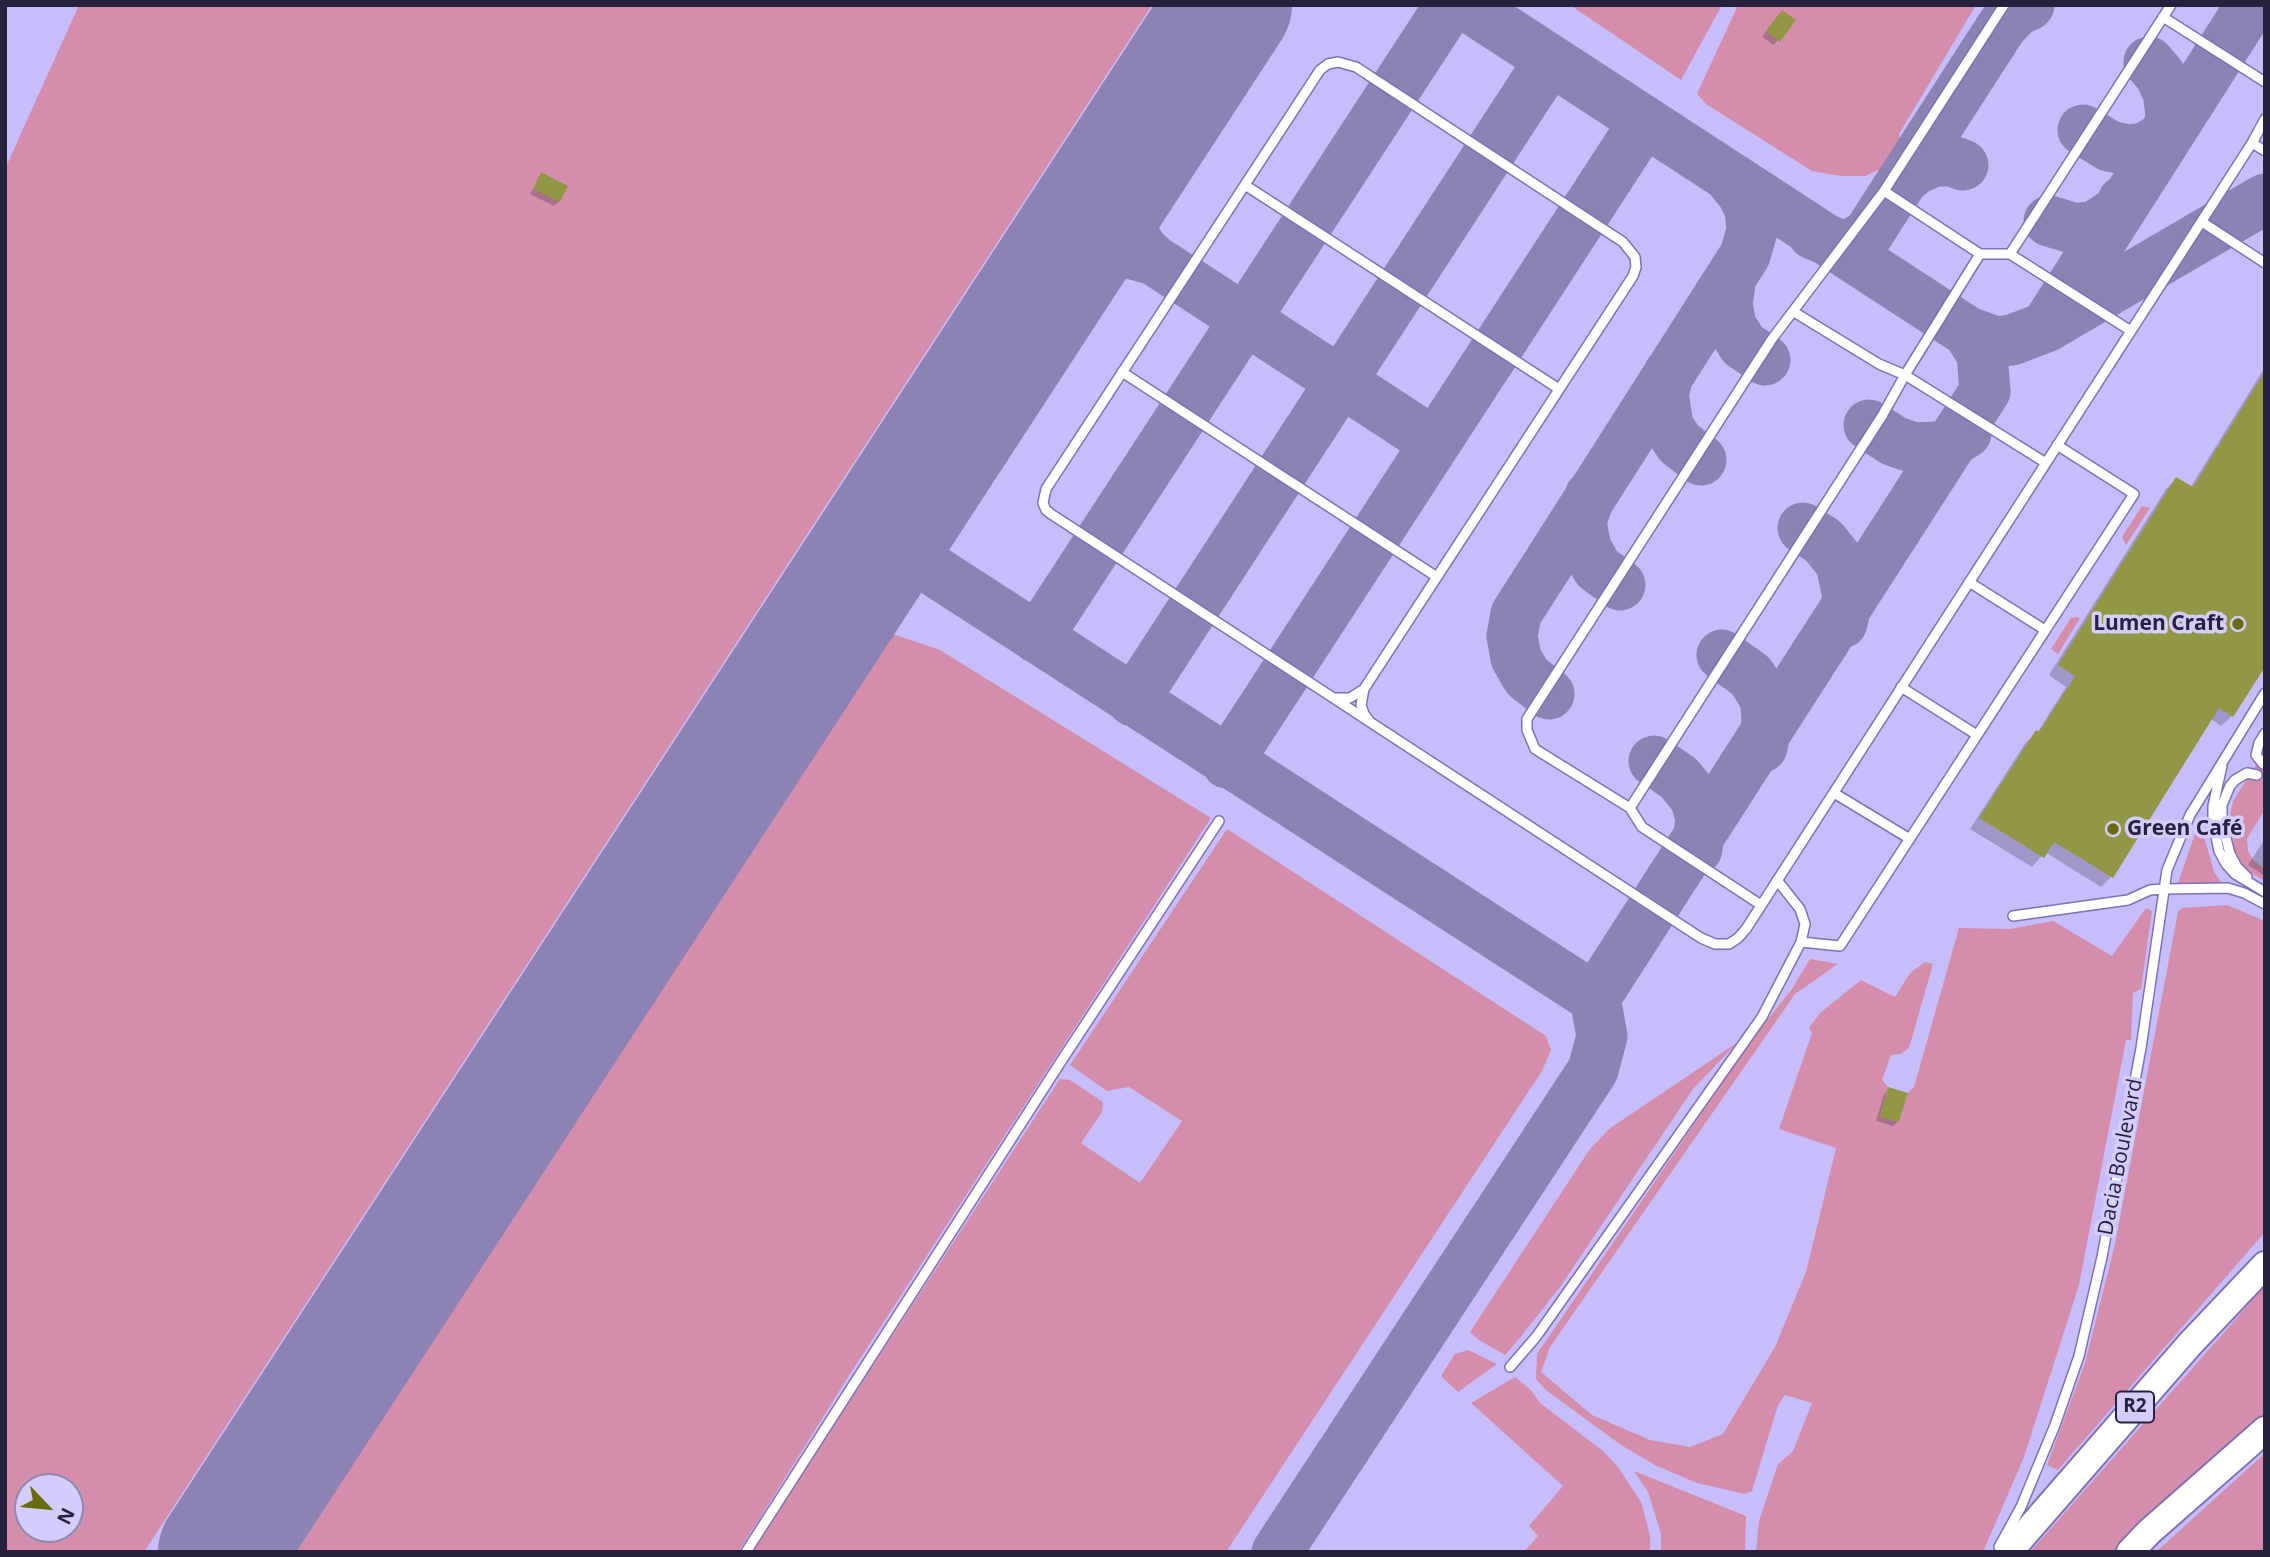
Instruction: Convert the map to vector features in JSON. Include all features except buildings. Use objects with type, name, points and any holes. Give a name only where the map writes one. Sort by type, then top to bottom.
[{"type":"main road","name":"R2","points":[[2009,1552],[2190,1344],[2265,1265]]},
{"type":"main road","points":[[2130,1552],[2265,1430]]},
{"type":"lane","points":[[1761,905],[1642,827],[1630,808],[1535,749],[1527,730],[1527,719],[1772,339],[1884,191],[2004,5]]},
{"type":"lane","points":[[2010,254],[2171,5]]},
{"type":"lane","points":[[2164,17],[2265,82]]},
{"type":"lane","points":[[1370,722],[1361,705],[1364,689],[1636,268],[1635,257],[1630,248],[1356,67],[1339,62],[1328,64],[1320,70],[1046,489],[1043,503],[1046,510],[1370,722],[1701,938],[1715,944],[1729,944],[1738,938],[1761,905],[2202,222],[2265,119]]},
{"type":"lane","points":[[2252,143],[2265,151]]},
{"type":"lane","points":[[1245,185],[1559,389]]},
{"type":"lane","points":[[1884,191],[1980,254],[2010,254],[2131,331]]},
{"type":"lane","points":[[2202,222],[2265,263]]},
{"type":"lane","points":[[1630,808],[1882,416],[1980,254]]},
{"type":"lane","points":[[1794,312],[1879,364],[1905,375],[2046,463]]},
{"type":"lane","points":[[1122,372],[1437,577]]},
{"type":"lane","points":[[1801,942],[1840,946],[2134,494],[2057,445]]},
{"type":"lane","points":[[1969,582],[2045,630]]},
{"type":"lane","points":[[1901,687],[1977,735]]},
{"type":"lane","points":[[1332,697],[1350,698],[1364,689]]},
{"type":"lane","name":"Dacia Boulevard","points":[[1997,1552],[2031,1484],[2056,1425],[2079,1356],[2102,1257],[2141,1048],[2167,870],[2190,815],[2265,693]]},
{"type":"lane","points":[[2263,764],[2256,755],[2265,733]]},
{"type":"lane","name":"Dacia Boulevard","points":[[2224,757],[2213,806],[2215,838],[2226,864],[2235,874],[2265,892]]},
{"type":"lane","points":[[2252,882],[2237,867],[2230,854],[2222,822],[2222,805],[2235,780],[2248,773],[2257,775]]},
{"type":"lane","points":[[1834,793],[1910,839]]},
{"type":"lane","points":[[746,1552],[1059,1063],[1219,821]]},
{"type":"lane","points":[[1510,1367],[1536,1336],[1762,1017],[1801,942],[1805,925],[1800,909],[1777,880]]},
{"type":"lane","points":[[2013,916],[2128,900],[2150,890],[2164,889],[2228,888],[2265,904]]},
{"type":"shaded area","points":[[79,5],[1152,5],[144,1552],[5,1552],[5,169]]},
{"type":"shaded area","points":[[1570,5],[1722,5],[1681,80]]},
{"type":"shaded area","points":[[1738,5],[1976,5],[1899,134],[1900,156],[1894,163],[1865,176],[1841,176],[1812,171],[1706,104],[1697,94]]},
{"type":"shaded area","points":[[2142,506],[2150,508],[2126,545],[2122,537]]},
{"type":"shaded area","points":[[2071,618],[2080,618],[2058,654],[2051,649]]},
{"type":"shaded area","points":[[893,634],[940,650],[1211,818],[850,1374],[755,1526],[738,1552],[295,1552]]},
{"type":"shaded area","points":[[2265,751],[2265,809],[2247,839],[2248,851],[2253,860],[2265,869],[2265,881],[2242,868],[2236,856],[2229,820],[2233,801]]},
{"type":"shaded area","points":[[2197,828],[2202,829],[2214,872],[2227,890],[2177,886]]},
{"type":"shaded area","points":[[1227,829],[1546,1036],[1551,1050],[1542,1071],[1226,1552],[751,1552],[1060,1079],[1070,1080],[1103,1102],[1102,1112],[1081,1143],[1140,1183],[1182,1121],[1129,1087],[1107,1091],[1070,1065]]},
{"type":"shaded area","points":[[2227,905],[2265,921],[2265,1232],[2058,1470],[2047,1465],[2085,1363],[2115,1244],[2178,912],[2182,908]]},
{"type":"shaded area","points":[[2146,908],[2152,911],[2141,989],[2133,993],[2131,1040],[2126,1040],[2079,1285],[2024,1457],[1983,1552],[1756,1552],[1759,1521],[1778,1464],[1793,1451],[1812,1403],[1785,1395],[1778,1405],[1752,1491],[1745,1494],[1697,1483],[1655,1465],[1621,1445],[1546,1390],[1536,1379],[1537,1354],[1755,1035],[1792,989],[1810,959],[1838,964],[1795,994],[1550,1347],[1541,1372],[1592,1415],[1650,1440],[1690,1447],[1723,1434],[1775,1347],[1806,1272],[1836,1148],[1779,1129],[1812,1033],[1809,1028],[1820,1013],[1861,980],[1895,997],[1910,973],[1925,962],[1933,964],[1909,1048],[1901,1054],[1891,1055],[1882,1080],[1888,1087],[1880,1117],[1899,1122],[1908,1093],[1914,1087],[1959,928],[2010,929],[2053,921],[2112,956]]},
{"type":"shaded area","points":[[1738,1042],[1693,1089],[1560,1287],[1505,1355],[1470,1332],[1590,1149],[1609,1129]]},
{"type":"shaded area","points":[[2265,1286],[2265,1415],[2115,1552],[2030,1552]]},
{"type":"shaded area","points":[[1468,1350],[1497,1364],[1458,1392],[1441,1376],[1455,1354]]},
{"type":"shaded area","points":[[1515,1377],[1531,1390],[1540,1403],[1603,1451],[1618,1467],[1641,1502],[1650,1535],[1650,1552],[1524,1552],[1538,1536],[1529,1526],[1563,1486],[1471,1403]]},
{"type":"shaded area","points":[[2265,1453],[2265,1552],[2156,1552]]},
{"type":"shaded area","points":[[1634,1471],[1746,1516],[1745,1552],[1661,1552],[1661,1534],[1648,1492]]},
{"type":"taxiway","points":[[1037,638],[1450,5]]},
{"type":"taxiway","points":[[1466,5],[1968,332],[1996,342],[2012,340],[2046,327],[2265,199]]},
{"type":"taxiway","points":[[1813,234],[1842,246],[1852,244],[1868,234],[2002,26],[2016,11],[2029,5]]},
{"type":"taxiway","points":[[2049,322],[2251,5]]},
{"type":"taxiway","points":[[1133,701],[1550,60]]},
{"type":"taxiway","points":[[2083,130],[2109,146],[2128,150],[2145,148],[2168,134],[2171,114],[2168,93],[2160,75],[2149,62]]},
{"type":"taxiway","points":[[1227,763],[1644,122]]},
{"type":"taxiway","points":[[1135,150],[1125,173],[1122,203],[1129,229],[1143,250],[1154,260]]},
{"type":"taxiway","points":[[1904,179],[1914,170],[1934,161],[1952,161],[1963,165]]},
{"type":"taxiway","points":[[1549,694],[1527,677],[1516,658],[1512,636],[1516,614],[1745,255],[1752,231],[1750,209],[1730,178]]},
{"type":"taxiway","points":[[2049,221],[2076,229],[2095,226],[2120,210],[2123,201]]},
{"type":"taxiway","points":[[1052,276],[1074,262],[1106,251],[1122,251],[1154,260],[1435,443]]},
{"type":"taxiway","points":[[1731,277],[1727,304],[1731,326],[1743,345],[1765,360]]},
{"type":"taxiway","points":[[882,537],[1595,998],[1985,391],[1982,354],[1968,332]]},
{"type":"taxiway","points":[[1669,373],[1663,393],[1668,426],[1679,443],[1701,460]]},
{"type":"taxiway","points":[[1869,425],[1894,441],[1914,448],[1948,444],[1966,433]]},
{"type":"taxiway","points":[[1590,496],[1582,518],[1586,548],[1597,568],[1620,585]]},
{"type":"taxiway","points":[[1803,528],[1823,541],[1841,563],[1848,597],[1842,623]]},
{"type":"taxiway","points":[[1722,655],[1751,676],[1763,695],[1767,724],[1762,747]]},
{"type":"taxiway","points":[[1654,761],[1679,778],[1696,799],[1701,819],[1697,849]]},
{"type":"taxiway","points":[[1277,1552],[1593,1070],[1602,1036],[1595,998]]},
{"type":"runway","points":[[221,1552],[1229,5]]},
{"type":"place","name":"Lumen Craft","points":[[2238,624]]},
{"type":"place","name":"Green Café","points":[[2113,829]]}]
